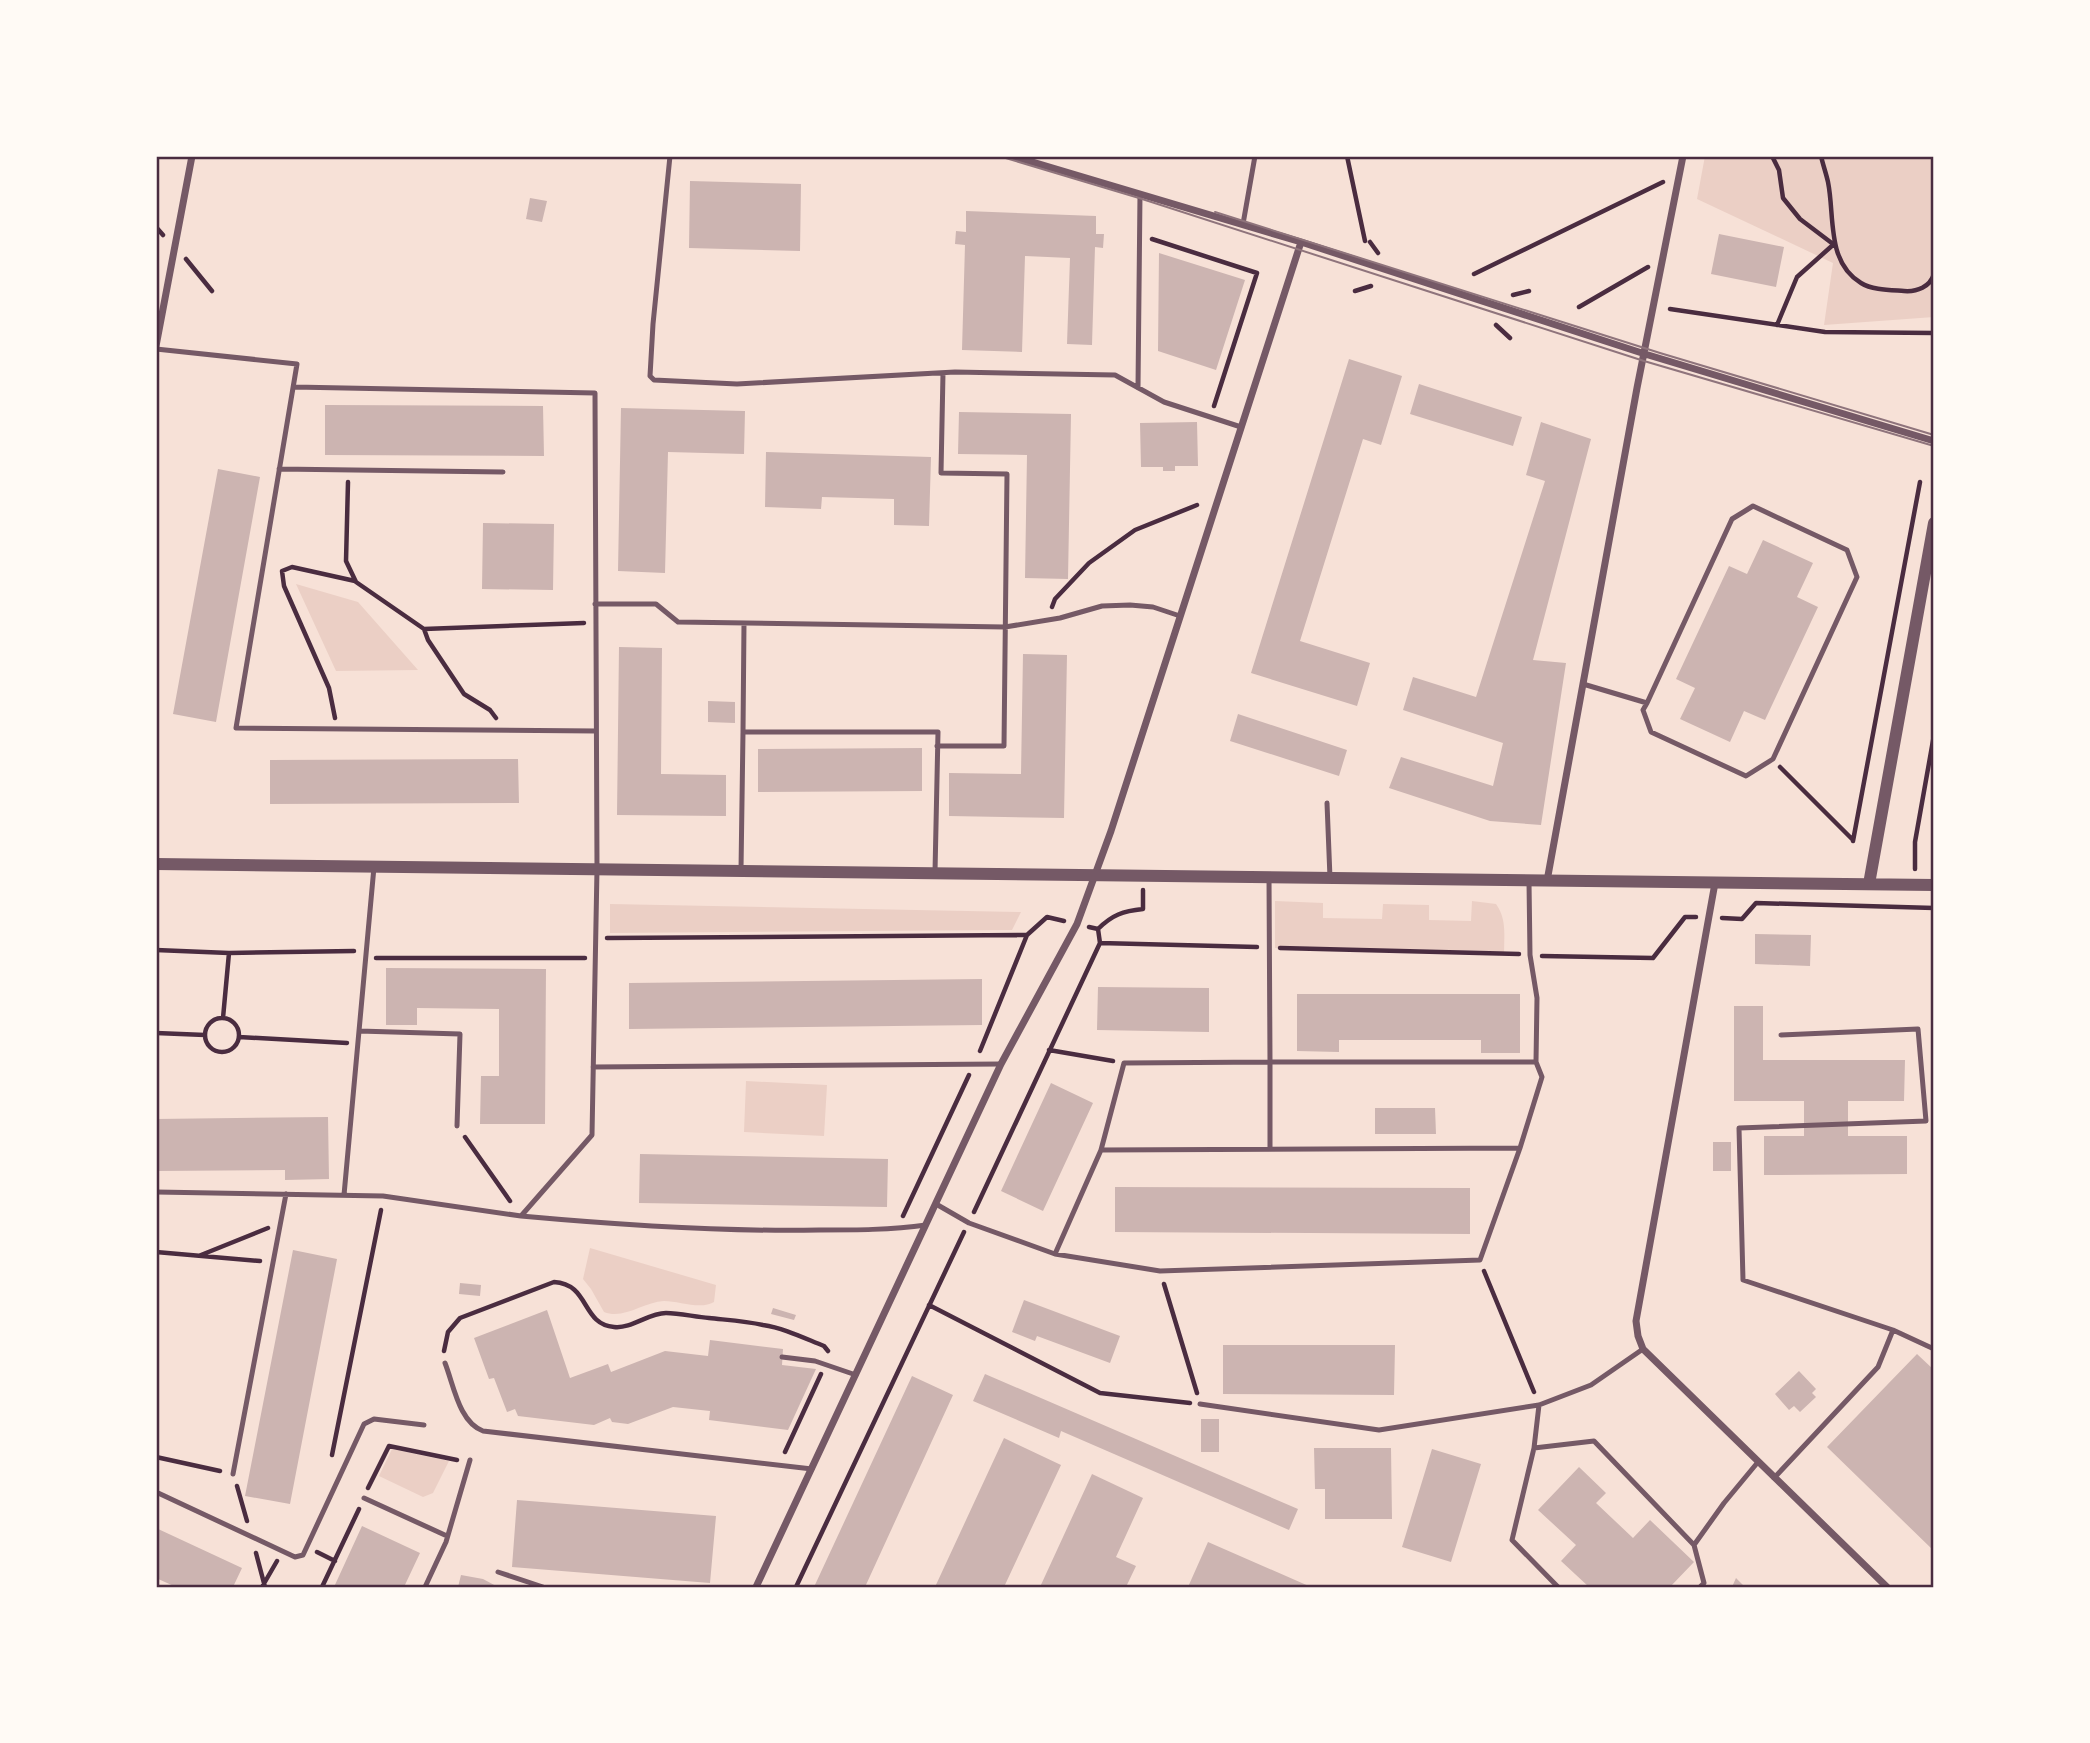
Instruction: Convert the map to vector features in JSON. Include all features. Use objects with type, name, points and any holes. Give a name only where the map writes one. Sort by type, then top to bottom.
[{"type":"street","points":[[156,343],[192,156]]},
{"type":"street","points":[[1012,156],[1301,242],[1645,354],[1934,441]]},
{"type":"street","points":[[1547,881],[1683,156]]},
{"type":"street","points":[[757,1587],[1001,1064],[1077,924],[1111,831],[1301,242]]},
{"type":"street","points":[[1869,884],[1934,523]]},
{"type":"street","points":[[156,864],[1934,886]]},
{"type":"street","points":[[1715,883],[1636,1321],[1638,1336],[1643,1349],[1887,1587]]},
{"type":"lane","points":[[670,156],[653,324],[650,376],[654,380],[737,384],[943,373],[1115,375],[1164,402],[1241,427]]},
{"type":"lane","points":[[1039,156],[1042,165]]},
{"type":"lane","points":[[1243,225],[1255,156]]},
{"type":"lane","points":[[1138,388],[1140,194]]},
{"type":"lane","points":[[156,343],[297,364],[236,728],[596,731]]},
{"type":"lane","points":[[937,746],[1003,747],[1005,626],[1007,474],[941,473],[943,373]]},
{"type":"lane","points":[[294,387],[595,393],[597,869],[592,1135],[521,1216]]},
{"type":"lane","points":[[279,469],[503,472]]},
{"type":"lane","points":[[1753,506],[1847,550],[1857,577],[1773,759],[1746,776],[1651,732],[1643,710],[1647,703],[1732,519],[1753,506]]},
{"type":"lane","points":[[596,604],[656,604],[678,622],[1005,626],[1046,621],[1102,606],[1130,605],[1153,607],[1180,616]]},
{"type":"lane","points":[[741,873],[744,623]]},
{"type":"lane","points":[[1582,684],[1647,703]]},
{"type":"lane","points":[[743,732],[938,732],[935,875]]},
{"type":"lane","points":[[1327,803],[1330,878]]},
{"type":"lane","points":[[344,1195],[374,867]]},
{"type":"lane","points":[[1269,877],[1270,1149]]},
{"type":"lane","points":[[936,1203],[969,1223],[1055,1254],[1160,1271],[1480,1260],[1542,1077],[1536,1062],[1537,998],[1530,955],[1530,882]]},
{"type":"lane","points":[[1781,1035],[1918,1029],[1926,1121],[1739,1128],[1743,1280],[1893,1330],[1934,1349]]},
{"type":"lane","points":[[359,1031],[460,1034],[457,1126]]},
{"type":"lane","points":[[1055,1254],[1101,1150],[1124,1063],[1536,1062]]},
{"type":"lane","points":[[593,1067],[1001,1064]]},
{"type":"lane","points":[[1101,1150],[1520,1148]]},
{"type":"lane","points":[[156,1192],[383,1196],[521,1216],[701,1229],[897,1229],[926,1225]]},
{"type":"lane","points":[[233,1474],[286,1194]]},
{"type":"lane","points":[[1774,1478],[1878,1367],[1893,1330]]},
{"type":"lane","points":[[1200,1405],[1378,1430],[1539,1405],[1591,1385],[1643,1349]]},
{"type":"lane","points":[[782,1357],[815,1361],[856,1375]]},
{"type":"lane","points":[[445,1363],[466,1419],[483,1431],[812,1469]]},
{"type":"lane","points":[[1539,1405],[1534,1448],[1512,1540],[1558,1587]]},
{"type":"lane","points":[[156,1492],[295,1557],[303,1555],[366,1421],[374,1419],[424,1425]]},
{"type":"lane","points":[[1534,1448],[1594,1441],[1694,1545],[1704,1583],[1700,1587]]},
{"type":"lane","points":[[425,1587],[447,1536],[470,1460]]},
{"type":"lane","points":[[1694,1545],[1758,1462]]},
{"type":"lane","points":[[364,1498],[447,1536]]},
{"type":"lane","points":[[498,1572],[543,1587]]},
{"type":"path","points":[[1347,156],[1365,241]]},
{"type":"path","points":[[1772,156],[1779,170],[1783,198],[1800,219],[1834,244]]},
{"type":"path","points":[[1821,156],[1828,183],[1834,244],[1847,269],[1861,284],[1911,292],[1932,281],[1934,274]]},
{"type":"path","points":[[1474,274],[1663,181]]},
{"type":"path","points":[[1139,235],[1256,273],[1210,417]]},
{"type":"path","points":[[1777,325],[1797,277],[1834,244]]},
{"type":"path","points":[[1579,307],[1648,267]]},
{"type":"path","points":[[1355,291],[1371,286]]},
{"type":"path","points":[[1506,296],[1529,291]]},
{"type":"path","points":[[1670,309],[1825,332],[1934,333]]},
{"type":"path","points":[[1496,326],[1510,338]]},
{"type":"path","points":[[348,470],[346,561],[356,582]]},
{"type":"path","points":[[1773,759],[1853,841],[1920,482]]},
{"type":"path","points":[[1046,621],[1055,599],[1089,563],[1135,530],[1197,505]]},
{"type":"path","points":[[337,729],[330,688],[284,586],[282,571],[292,567],[356,582],[424,629],[428,640],[464,694],[490,710],[505,730]]},
{"type":"path","points":[[424,629],[596,622]]},
{"type":"path","points":[[1914,907],[1915,842],[1934,735]]},
{"type":"path","points":[[1098,929],[1110,916],[1143,909],[1143,877]]},
{"type":"path","points":[[897,1229],[974,1064],[1027,936]]},
{"type":"path","points":[[796,1587],[1100,943]]},
{"type":"path","points":[[156,950],[596,958]]},
{"type":"path","points":[[223,1018],[229,953]]},
{"type":"path","points":[[223,1018],[235,1024],[239,1037],[233,1048],[222,1052],[210,1047],[205,1035],[210,1023],[223,1018]]},
{"type":"path","points":[[156,1032],[205,1035]]},
{"type":"path","points":[[239,1037],[358,1043]]},
{"type":"path","points":[[1049,1050],[1124,1063]]},
{"type":"path","points":[[457,1126],[521,1216]]},
{"type":"path","points":[[331,1464],[383,1196]]},
{"type":"path","points":[[200,1255],[281,1223]]},
{"type":"path","points":[[156,1252],[273,1262]]},
{"type":"path","points":[[1480,1260],[1539,1405]]},
{"type":"path","points":[[929,1305],[1100,1393],[1200,1405],[1160,1271]]},
{"type":"path","points":[[445,1363],[443,1355],[448,1332],[460,1318],[554,1282],[574,1288],[593,1317],[602,1324],[621,1327],[666,1313],[786,1330],[824,1346],[831,1354],[779,1465]]},
{"type":"path","points":[[156,1457],[233,1474]]},
{"type":"path","points":[[262,1587],[283,1551]]},
{"type":"shaded area","points":[[1705,156],[1934,156],[1934,317],[1824,325],[1833,263],[1697,199]]},
{"type":"shaded area","points":[[296,584],[358,602],[418,670],[336,671]]},
{"type":"shaded area","points":[[1275,901],[1323,903],[1323,918],[1382,919],[1383,904],[1429,905],[1429,920],[1471,921],[1472,901],[1496,904],[1503,922],[1504,954],[1275,948]]},
{"type":"shaded area","points":[[610,904],[1021,912],[1012,930],[610,933]]},
{"type":"shaded area","points":[[746,1081],[827,1085],[824,1136],[744,1132]]},
{"type":"shaded area","points":[[590,1248],[716,1285],[714,1302],[696,1305],[664,1301],[619,1314],[604,1312],[583,1279]]},
{"type":"shaded area","points":[[392,1449],[449,1461],[433,1493],[423,1497],[379,1476]]},
{"type":"building","points":[[690,181],[801,184],[800,251],[689,248]]},
{"type":"building","points":[[530,198],[547,201],[542,222],[526,219]]},
{"type":"building","points":[[966,211],[1096,216],[1096,234],[1104,234],[1103,248],[1095,247],[1092,345],[1067,344],[1070,258],[1025,256],[1022,352],[962,350],[965,245],[955,244],[956,231],[966,232]]},
{"type":"building","points":[[1719,234],[1784,247],[1776,287],[1711,274]]},
{"type":"building","points":[[1159,253],[1245,280],[1216,370],[1158,351]]},
{"type":"building","points":[[1349,359],[1402,376],[1381,445],[1363,439],[1300,641],[1370,663],[1357,706],[1251,673]]},
{"type":"building","points":[[1419,384],[1522,417],[1513,446],[1410,414]]},
{"type":"building","points":[[325,405],[543,406],[544,456],[325,455]]},
{"type":"building","points":[[621,408],[745,411],[744,454],[668,452],[665,573],[618,571]]},
{"type":"building","points":[[959,412],[1071,414],[1068,579],[1025,578],[1027,455],[958,454]]},
{"type":"building","points":[[1197,422],[1198,466],[1175,466],[1175,471],[1163,471],[1163,467],[1141,467],[1140,423]]},
{"type":"building","points":[[1541,422],[1591,439],[1533,660],[1566,663],[1541,825],[1490,821],[1389,788],[1401,757],[1493,786],[1503,743],[1403,710],[1413,677],[1476,697],[1545,481],[1526,475]]},
{"type":"building","points":[[766,452],[931,457],[929,526],[894,525],[894,499],[822,497],[821,509],[765,507]]},
{"type":"building","points":[[218,469],[260,477],[216,722],[173,714]]},
{"type":"building","points":[[483,523],[554,524],[553,590],[482,589]]},
{"type":"building","points":[[1763,540],[1813,563],[1797,597],[1818,607],[1765,720],[1744,711],[1730,742],[1680,719],[1695,688],[1676,679],[1729,566],[1747,574]]},
{"type":"building","points":[[619,647],[662,648],[661,774],[726,775],[726,816],[617,815]]},
{"type":"building","points":[[1023,654],[1067,655],[1064,818],[949,816],[949,773],[1021,774]]},
{"type":"building","points":[[708,701],[735,702],[735,723],[708,722]]},
{"type":"building","points":[[1238,714],[1347,750],[1339,776],[1230,741]]},
{"type":"building","points":[[922,748],[922,791],[758,792],[758,749]]},
{"type":"building","points":[[518,759],[519,803],[270,804],[270,760]]},
{"type":"building","points":[[1755,934],[1811,935],[1810,966],[1755,964]]},
{"type":"building","points":[[386,968],[546,969],[545,1124],[480,1124],[481,1076],[499,1076],[499,1009],[417,1008],[417,1025],[386,1025]]},
{"type":"building","points":[[982,979],[982,1025],[629,1029],[629,983]]},
{"type":"building","points":[[1098,987],[1209,988],[1209,1032],[1097,1030]]},
{"type":"building","points":[[1297,994],[1520,994],[1520,1053],[1481,1053],[1481,1040],[1339,1040],[1339,1052],[1297,1051]]},
{"type":"building","points":[[1734,1006],[1763,1006],[1763,1060],[1905,1060],[1904,1101],[1848,1101],[1848,1136],[1907,1136],[1907,1174],[1764,1175],[1764,1136],[1804,1136],[1804,1101],[1734,1101]]},
{"type":"building","points":[[1051,1083],[1093,1103],[1043,1211],[1001,1191]]},
{"type":"building","points":[[1375,1108],[1435,1108],[1436,1134],[1375,1134]]},
{"type":"building","points":[[328,1117],[329,1179],[285,1180],[285,1170],[156,1171],[156,1119]]},
{"type":"building","points":[[1713,1142],[1731,1142],[1731,1171],[1713,1171]]},
{"type":"building","points":[[640,1154],[888,1159],[887,1207],[639,1203]]},
{"type":"building","points":[[1115,1187],[1470,1188],[1470,1234],[1115,1232]]},
{"type":"building","points":[[293,1250],[337,1259],[290,1504],[245,1496]]},
{"type":"building","points":[[460,1283],[481,1285],[480,1296],[459,1294]]},
{"type":"building","points":[[1024,1300],[1120,1336],[1110,1363],[1037,1336],[1035,1341],[1012,1332]]},
{"type":"building","points":[[773,1308],[796,1315],[794,1320],[771,1314]]},
{"type":"building","points":[[547,1310],[570,1378],[608,1364],[611,1372],[665,1351],[708,1356],[710,1340],[783,1349],[782,1365],[816,1369],[788,1430],[709,1420],[710,1411],[673,1407],[628,1424],[612,1422],[610,1418],[594,1425],[518,1416],[515,1409],[507,1412],[494,1378],[489,1379],[474,1338]]},
{"type":"building","points":[[1223,1345],[1395,1345],[1394,1395],[1223,1394]]},
{"type":"building","points":[[1917,1354],[1934,1370],[1934,1551],[1827,1447]]},
{"type":"building","points":[[1799,1371],[1816,1389],[1812,1393],[1816,1397],[1800,1412],[1794,1406],[1789,1410],[1775,1394]]},
{"type":"building","points":[[985,1374],[1298,1509],[1289,1530],[1061,1431],[1059,1438],[973,1401]]},
{"type":"building","points":[[912,1376],[953,1395],[865,1587],[814,1587]]},
{"type":"building","points":[[1201,1419],[1219,1419],[1219,1452],[1201,1452]]},
{"type":"building","points":[[1004,1438],[1061,1465],[1004,1587],[935,1587]]},
{"type":"building","points":[[1314,1448],[1391,1448],[1392,1519],[1325,1519],[1325,1489],[1315,1489]]},
{"type":"building","points":[[1432,1449],[1481,1464],[1451,1562],[1402,1547]]},
{"type":"building","points":[[1579,1467],[1606,1493],[1596,1503],[1633,1538],[1650,1520],[1694,1562],[1670,1587],[1589,1587],[1561,1561],[1576,1545],[1538,1510]]},
{"type":"building","points":[[1092,1474],[1143,1498],[1116,1557],[1136,1566],[1126,1587],[1040,1587]]},
{"type":"building","points":[[517,1500],[716,1516],[710,1583],[512,1567]]},
{"type":"building","points":[[362,1526],[420,1553],[404,1587],[334,1587]]},
{"type":"building","points":[[156,1528],[242,1568],[233,1587],[176,1587],[156,1578]]},
{"type":"building","points":[[1208,1542],[1311,1587],[1188,1587]]},
{"type":"building","points":[[461,1575],[483,1579],[498,1587],[458,1587]]},
{"type":"building","points":[[1736,1578],[1745,1587],[1732,1587]]},
{"type":"tram line","points":[[999,156],[1139,198],[1644,361],[1934,446]]},
{"type":"tram line","points":[[1215,212],[1660,353],[1934,435]]}]
